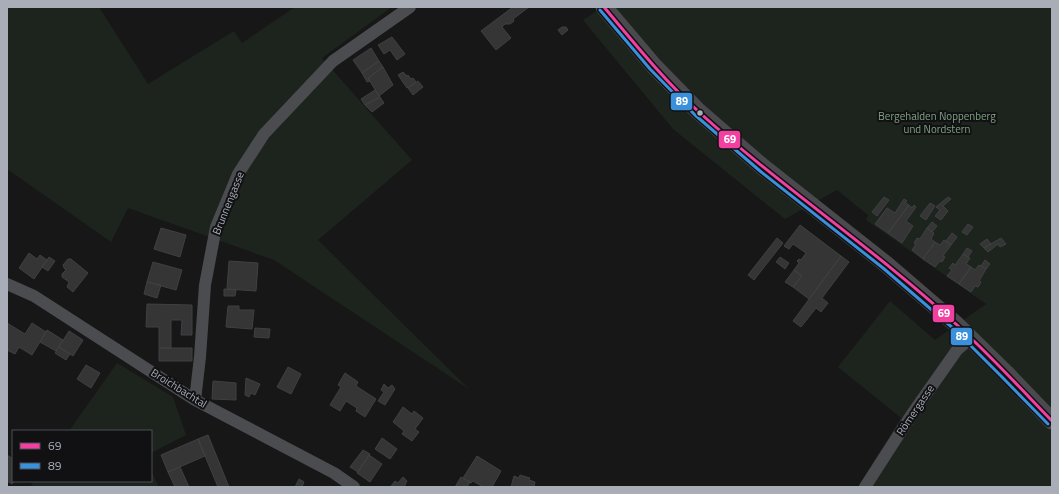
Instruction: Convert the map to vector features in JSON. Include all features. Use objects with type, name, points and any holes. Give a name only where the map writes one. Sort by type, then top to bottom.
[{"type":"main road","points":[[604,7],[654,66],[698,111],[763,167],[886,264],[971,338],[1052,422]]},
{"type":"street","name":"Brunnengasse","points":[[195,400],[200,357],[205,285],[216,227],[238,174],[264,134],[333,61],[410,7]]},
{"type":"street","name":"Broichbachtal","points":[[7,284],[34,296],[195,400],[334,473],[354,487]]},
{"type":"street","name":"Römergasse","points":[[865,487],[912,414],[952,356],[971,338]]},
{"type":"green space","points":[[7,7],[99,7],[148,84],[234,31],[242,43],[295,7],[392,7],[322,58],[412,160],[318,240],[469,389],[274,260],[128,208],[111,242],[7,169]]},
{"type":"green space","name":"Bergehalden Noppenberg und Nordstern","points":[[603,7],[1052,7],[1052,487],[858,487],[901,418],[838,367],[890,301],[935,340],[986,304],[866,220],[868,215],[837,190],[785,219],[673,129],[583,20]]},
{"type":"green space","points":[[117,363],[173,397],[186,435],[152,452],[152,430],[70,430]]},
{"type":"green space","points":[[152,473],[159,487],[30,487],[33,482],[152,482]]},
{"type":"building","points":[[513,7],[529,7],[513,19],[514,21],[510,24],[505,24],[502,27],[511,38],[496,50],[481,31]]},
{"type":"building","points":[[562,27],[566,27],[568,30],[562,35],[558,30]]},
{"type":"building","points":[[392,37],[405,54],[397,60],[390,50],[384,54],[378,45]]},
{"type":"building","points":[[371,48],[379,61],[362,73],[353,60]]},
{"type":"building","points":[[379,61],[383,67],[368,78],[370,81],[367,82],[362,73]]},
{"type":"building","points":[[383,67],[393,85],[379,96],[368,78]]},
{"type":"building","points":[[403,72],[411,79],[413,78],[416,82],[407,88],[398,75]]},
{"type":"building","points":[[418,81],[423,87],[413,95],[408,88]]},
{"type":"building","points":[[375,90],[380,97],[365,105],[361,99]]},
{"type":"building","points":[[380,97],[384,103],[372,112],[365,105]]},
{"type":"building","points":[[884,197],[889,200],[877,216],[872,212]]},
{"type":"building","points":[[948,197],[951,199],[943,206],[948,211],[941,220],[935,216],[940,210],[936,207]]},
{"type":"building","points":[[904,199],[907,201],[905,203],[909,205],[888,233],[875,224],[887,208],[895,213]]},
{"type":"building","points":[[930,203],[935,206],[926,220],[920,216]]},
{"type":"building","points":[[909,205],[912,208],[914,205],[916,207],[906,221],[913,226],[902,243],[888,233]]},
{"type":"building","points":[[932,222],[937,226],[932,232],[927,228]]},
{"type":"building","points":[[968,224],[973,227],[967,235],[962,232]]},
{"type":"building","points":[[800,225],[841,256],[809,299],[793,287],[802,276],[794,270],[799,263],[797,261],[799,259],[801,260],[806,253],[793,244],[789,249],[784,246]]},
{"type":"building","points":[[161,228],[186,235],[180,257],[154,249]]},
{"type":"building","points":[[927,228],[934,233],[931,239],[935,242],[923,259],[912,250],[916,244],[914,243],[917,238],[920,239]]},
{"type":"building","points":[[952,233],[957,237],[951,245],[946,241]]},
{"type":"building","points":[[777,238],[783,243],[754,280],[748,275]]},
{"type":"building","points":[[1001,238],[1006,244],[1000,247],[998,244],[988,252],[984,248]]},
{"type":"building","points":[[987,239],[991,244],[984,248],[980,244]]},
{"type":"building","points":[[944,240],[951,245],[943,256],[945,257],[942,262],[940,261],[935,267],[923,259],[935,242],[940,245]]},
{"type":"building","points":[[967,248],[972,251],[968,257],[963,254]]},
{"type":"building","points":[[29,253],[37,259],[40,255],[47,260],[34,279],[19,268]]},
{"type":"building","points":[[963,254],[970,258],[966,264],[971,267],[959,284],[947,276],[952,270],[949,268],[953,263],[955,265]]},
{"type":"building","points":[[841,256],[849,262],[822,298],[828,303],[821,312],[816,308],[801,327],[793,321]]},
{"type":"building","points":[[49,257],[55,261],[48,271],[42,267]]},
{"type":"building","points":[[780,257],[789,263],[785,269],[776,262]]},
{"type":"building","points":[[68,259],[71,259],[88,273],[73,292],[67,287],[69,282],[62,277],[62,274],[66,270],[63,265]]},
{"type":"building","points":[[985,260],[990,264],[986,269],[981,266]]},
{"type":"building","points":[[229,261],[258,263],[256,291],[227,289]]},
{"type":"building","points":[[153,262],[182,270],[176,290],[147,282]]},
{"type":"building","points":[[979,265],[986,269],[979,281],[981,282],[978,287],[975,286],[971,292],[959,284],[971,267],[975,270]]},
{"type":"building","points":[[794,270],[802,276],[793,287],[785,282]]},
{"type":"building","points":[[147,282],[161,285],[157,298],[144,294]]},
{"type":"building","points":[[224,289],[236,290],[235,296],[224,296]]},
{"type":"building","points":[[147,304],[192,305],[192,335],[181,335],[182,320],[171,320],[171,348],[159,348],[159,327],[146,327]]},
{"type":"building","points":[[228,306],[239,306],[239,310],[254,310],[252,329],[226,327]]},
{"type":"building","points":[[7,323],[25,334],[32,323],[46,332],[32,355],[19,347],[15,354],[7,350]]},
{"type":"building","points":[[255,328],[270,329],[269,338],[254,337]]},
{"type":"building","points":[[47,330],[63,340],[56,351],[40,342]]},
{"type":"building","points":[[69,331],[83,340],[73,356],[59,347]]},
{"type":"building","points":[[59,347],[70,354],[66,360],[55,353]]},
{"type":"building","points":[[159,348],[192,348],[192,361],[159,361]]},
{"type":"building","points":[[86,365],[100,373],[91,388],[77,379]]},
{"type":"building","points":[[288,367],[301,374],[291,394],[277,387]]},
{"type":"building","points":[[345,373],[358,382],[356,386],[376,399],[365,417],[356,411],[357,408],[346,401],[340,411],[330,405],[341,387],[338,385]]},
{"type":"building","points":[[246,378],[260,384],[255,395],[251,393],[249,397],[245,395]]},
{"type":"building","points":[[213,381],[236,383],[236,400],[212,399]]},
{"type":"building","points":[[384,384],[388,388],[392,385],[395,389],[385,405],[378,401],[384,392],[381,390]]},
{"type":"building","points":[[403,407],[412,414],[414,411],[423,418],[415,429],[419,432],[412,441],[402,434],[404,431],[393,422]]},
{"type":"building","points":[[208,435],[229,487],[218,487],[198,439]]},
{"type":"building","points":[[382,438],[397,449],[390,459],[375,449]]},
{"type":"building","points":[[198,439],[205,456],[168,472],[161,455]]},
{"type":"building","points":[[363,450],[370,454],[358,472],[350,467]]},
{"type":"building","points":[[7,455],[12,458],[12,482],[13,482],[12,484],[7,481]]},
{"type":"building","points":[[369,455],[382,464],[370,482],[357,473]]},
{"type":"building","points":[[477,456],[501,471],[492,487],[483,487],[473,481],[471,483],[463,478]]},
{"type":"building","points":[[180,467],[189,487],[175,487],[168,472]]},
{"type":"building","points":[[520,475],[530,478],[529,480],[535,482],[534,487],[511,487],[514,476],[519,478]]},
{"type":"building","points":[[403,477],[407,481],[404,487],[391,486],[395,481],[398,483]]},
{"type":"building","points":[[461,477],[470,482],[467,487],[455,487]]},
{"type":"building","points":[[299,479],[304,482],[302,487],[295,487]]},
{"type":"transit line","name":"69","points":[[604,7],[638,48],[686,100],[730,140],[926,297],[981,348],[1052,421]]},
{"type":"transit line","name":"89","points":[[600,10],[650,69],[695,115],[760,171],[883,268],[954,329],[1048,424]]}]
